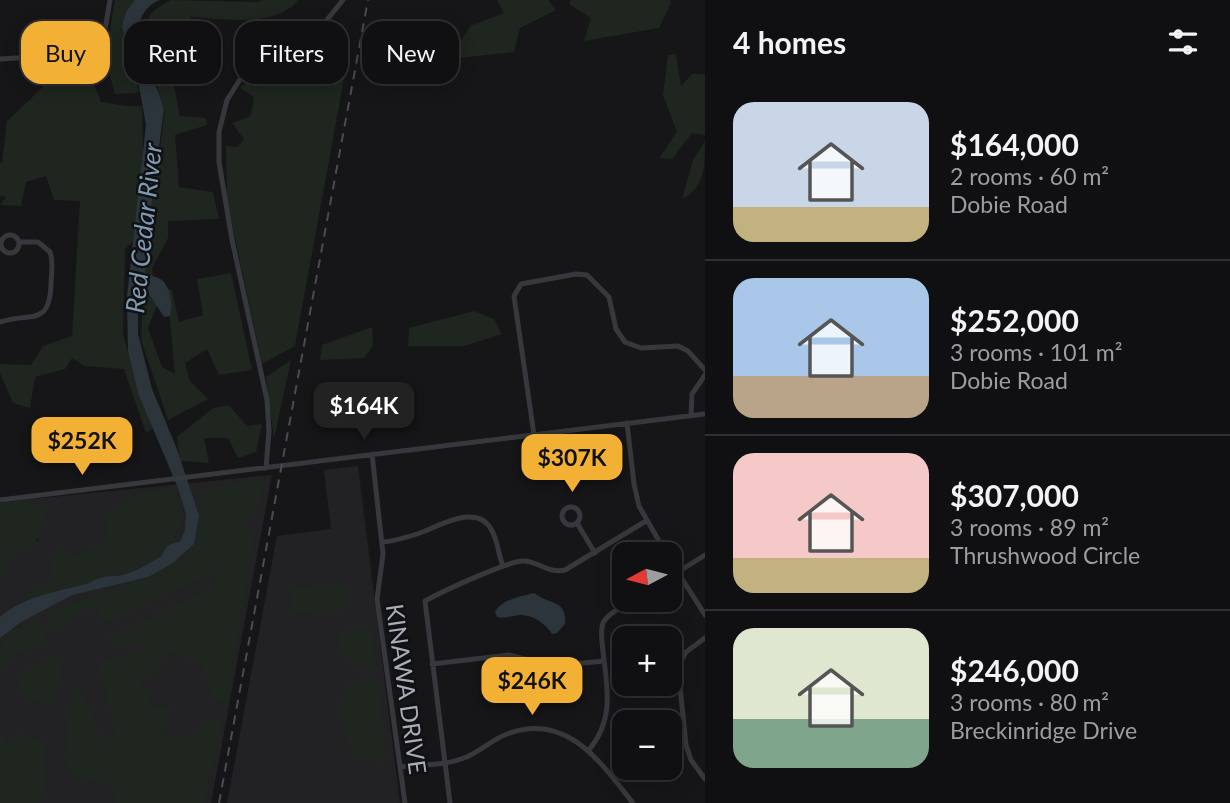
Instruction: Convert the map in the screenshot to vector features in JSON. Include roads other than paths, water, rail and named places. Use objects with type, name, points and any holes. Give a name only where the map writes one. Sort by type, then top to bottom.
[{"type":"street","points":[[0,59],[93,54],[100,51],[110,0]]},
{"type":"street","points":[[266,468],[269,431],[267,400],[232,240],[219,162],[219,132],[227,100],[245,71],[262,56],[326,21],[343,0]]},
{"type":"street","points":[[0,322],[38,315],[46,310],[50,303],[50,252],[38,242],[19,242]]},
{"type":"street","points":[[534,435],[515,290],[521,284],[576,274],[587,275],[609,297],[616,329],[625,342],[641,348],[678,346],[688,351],[705,373],[692,394],[691,415]]},
{"type":"street","points":[[0,500],[705,414]]},
{"type":"street","points":[[626,423],[639,506],[659,542]]},
{"type":"street","name":"KINAWA DRIVE","points":[[372,454],[382,542],[377,599],[405,803]]},
{"type":"street","points":[[382,542],[403,538],[461,518],[477,518],[489,525],[493,531],[503,566]]},
{"type":"street","points":[[450,803],[425,601],[503,566],[527,561],[558,572],[565,570],[646,521]]},
{"type":"street","points":[[576,523],[595,552]]},
{"type":"street","points":[[682,569],[705,555]]},
{"type":"street","points":[[682,578],[705,615]]},
{"type":"street","points":[[589,750],[599,737],[607,716],[609,703],[603,623],[614,612]]},
{"type":"street","points":[[705,639],[685,652],[678,668],[686,745],[691,760],[705,779]]},
{"type":"street","points":[[432,664],[509,655],[552,666],[604,661]]},
{"type":"street","points":[[400,767],[465,758],[507,734],[545,730],[562,735],[589,750],[633,803]]},
{"type":"water","points":[[135,0],[160,0],[145,11],[140,21],[124,21],[124,33],[122,26],[126,12]]},
{"type":"water","name":"Red Cedar River","points":[[139,84],[154,84],[164,109],[145,272],[165,283],[171,307],[170,316],[164,317],[146,289],[138,290],[138,334],[152,389],[177,449],[199,516],[194,544],[173,563],[148,577],[72,595],[21,622],[0,638],[0,617],[19,604],[104,577],[137,570],[162,556],[170,544],[180,542],[185,530],[186,514],[178,488],[138,393],[128,351],[127,296],[146,125]]},
{"type":"water","points":[[534,593],[557,604],[563,610],[565,624],[557,633],[552,634],[543,623],[526,616],[497,617],[495,612],[502,604]]},
{"type":"railway","points":[[219,803],[368,0]]}]
